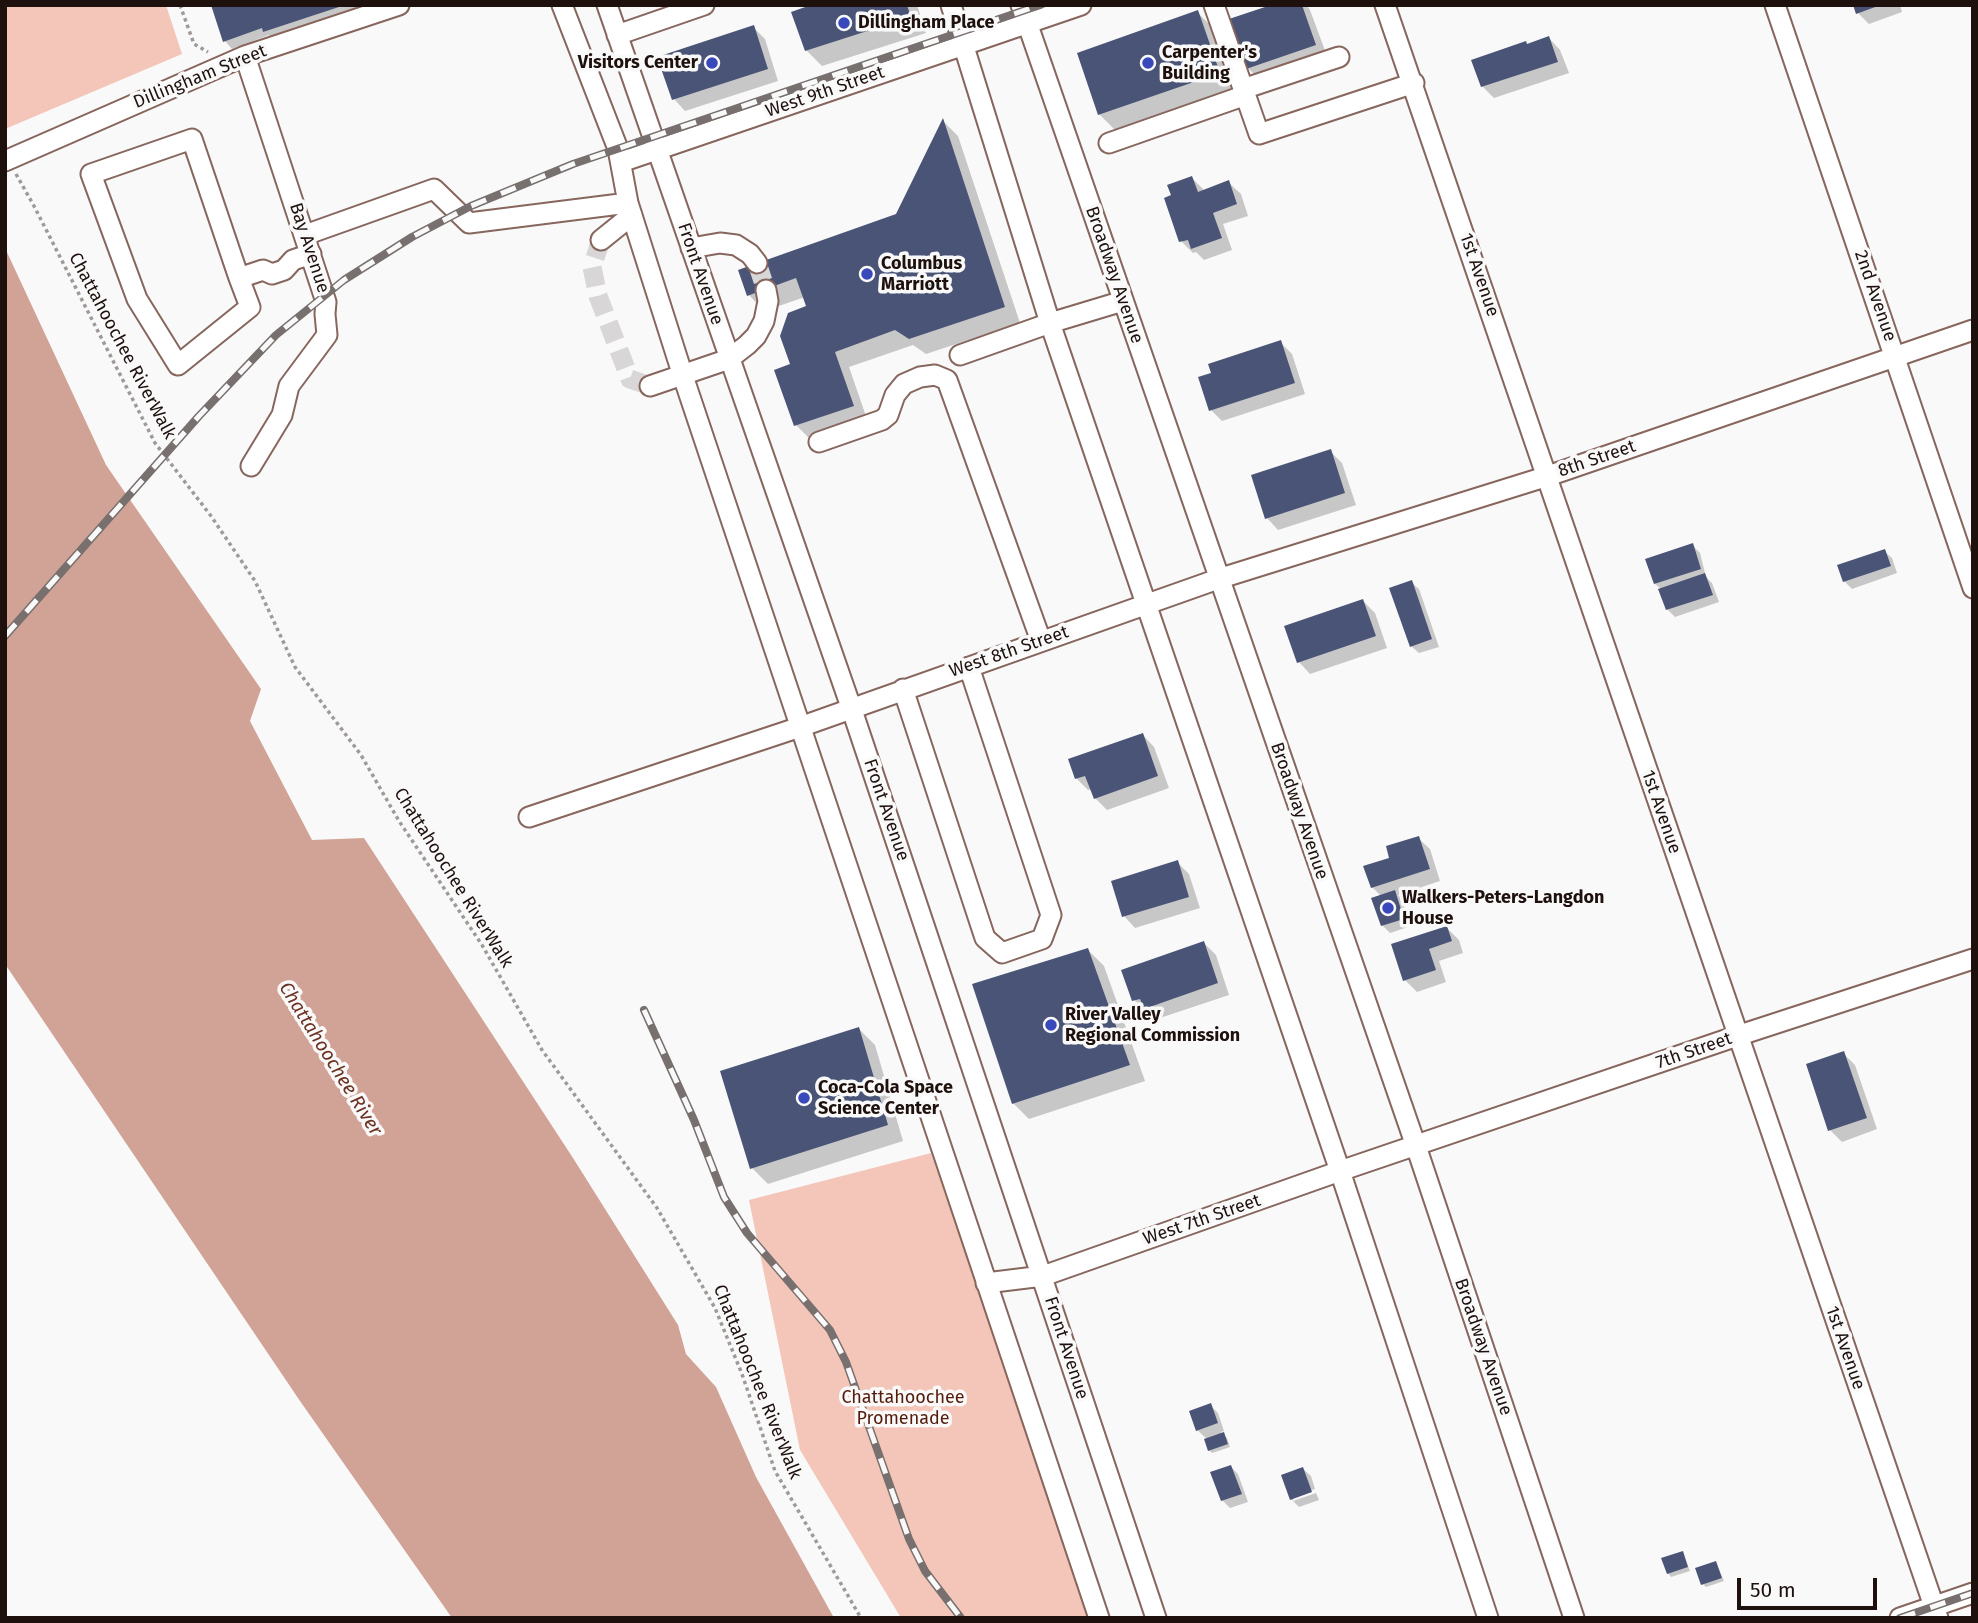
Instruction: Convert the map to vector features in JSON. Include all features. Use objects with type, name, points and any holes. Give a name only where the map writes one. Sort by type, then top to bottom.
[{"type":"street","name":"Dillingham Street","points":[[9,165],[97,120],[245,56],[399,5]]},
{"type":"street","points":[[562,5],[621,162],[630,209],[683,376],[1099,1618]]},
{"type":"street","name":"Front Avenue","points":[[607,5],[851,707],[1156,1618]]},
{"type":"street","points":[[617,35],[665,11],[704,5]]},
{"type":"street","points":[[951,5],[1050,323],[1340,1171],[1488,1618]]},
{"type":"street","name":"West 9th Street","points":[[621,162],[964,45],[1025,14],[1081,5]]},
{"type":"street","points":[[1214,5],[1259,134],[1413,83]]},
{"type":"street","name":"1st Avenue","points":[[1385,5],[1936,1612]]},
{"type":"street","name":"2nd Avenue","points":[[1775,5],[1973,587]]},
{"type":"street","name":"Broadway Avenue","points":[[1025,14],[1416,1146],[1574,1618]]},
{"type":"street","name":"Bay Avenue","points":[[245,56],[303,250],[326,302],[327,335],[289,386],[282,415],[251,466]]},
{"type":"street","points":[[1109,143],[1339,57]]},
{"type":"street","points":[[192,139],[239,278],[250,307],[178,365],[137,299],[91,174],[192,139]]},
{"type":"street","points":[[239,278],[263,270],[267,261],[303,250],[434,189],[469,223],[630,209]]},
{"type":"street","points":[[601,240],[630,209]]},
{"type":"street","points":[[691,248],[720,243],[736,245],[750,254],[757,263]]},
{"type":"street","points":[[650,386],[729,359],[755,336],[766,311],[766,290]]},
{"type":"street","points":[[960,355],[1050,323],[1124,301]]},
{"type":"street","name":"8th Street","points":[[1218,579],[1548,476],[1973,330]]},
{"type":"street","points":[[819,442],[881,420],[888,415],[895,395],[904,384],[920,377],[935,375],[947,380],[1041,641]]},
{"type":"street","name":"West 8th Street","points":[[529,817],[800,727],[1218,579]]},
{"type":"street","points":[[903,689],[985,938],[1002,953],[1032,943],[1042,939],[1051,915],[969,667]]},
{"type":"street","name":"7th Street","points":[[1416,1146],[1973,958]]},
{"type":"street","name":"West 7th Street","points":[[986,1283],[1043,1276],[1416,1146]]},
{"type":"street","points":[[1900,1618],[1936,1612],[1973,1593]]},
{"type":"path","points":[[180,5],[194,44],[210,54],[216,69]]},
{"type":"path","name":"Chattahoochee RiverWalk","points":[[9,165],[34,206],[155,443],[211,516],[255,582],[295,667],[361,755],[399,821],[482,945],[542,1050],[663,1219],[715,1308],[742,1374],[775,1471],[861,1618]]},
{"type":"green space","points":[[5,5],[166,5],[182,54],[5,129]]},
{"type":"green space","name":"Chattahoochee Promenade","points":[[931,1153],[1092,1618],[901,1618],[800,1450],[749,1200]]},
{"type":"water","name":"Chattahoochee River","points":[[5,248],[106,465],[261,689],[250,721],[312,840],[364,838],[573,1158],[678,1325],[686,1354],[716,1387],[756,1477],[834,1618],[452,1618],[300,1401],[5,964]]},
{"type":"building","points":[[211,5],[342,6],[263,32],[262,28],[223,42]]},
{"type":"building","name":"Dillingham Place","points":[[811,5],[907,5],[911,17],[805,51],[791,12]]},
{"type":"building","points":[[1271,5],[1302,5],[1316,45],[1246,69],[1229,19]]},
{"type":"building","points":[[1853,5],[1878,5],[1878,6],[1856,14]]},
{"type":"building","name":"Carpenter's Building","points":[[1198,10],[1220,73],[1098,115],[1077,53]]},
{"type":"building","name":"Visitors Center","points":[[754,25],[768,69],[672,100],[657,57]]},
{"type":"building","points":[[1549,36],[1558,62],[1481,87],[1471,60]]},
{"type":"building","name":"Columbus Marriott","points":[[943,118],[1005,307],[909,339],[895,330],[835,352],[854,406],[794,426],[774,370],[790,364],[780,336],[788,313],[806,306],[796,278],[747,296],[738,270],[896,214]]},
{"type":"building","points":[[1192,176],[1198,192],[1229,180],[1237,204],[1213,213],[1222,238],[1191,249],[1188,240],[1179,242],[1164,198],[1171,195],[1167,185]]},
{"type":"building","points":[[1281,340],[1295,383],[1209,411],[1198,377],[1211,373],[1208,364]]},
{"type":"building","points":[[1331,449],[1345,493],[1265,519],[1251,475]]},
{"type":"building","points":[[1693,543],[1701,569],[1654,584],[1645,559]]},
{"type":"building","points":[[1885,549],[1891,566],[1843,582],[1837,565]]},
{"type":"building","points":[[1705,573],[1713,595],[1666,610],[1658,589]]},
{"type":"building","points":[[1412,580],[1432,639],[1410,647],[1389,588]]},
{"type":"building","points":[[1363,599],[1376,636],[1297,663],[1284,626]]},
{"type":"building","points":[[1143,733],[1158,776],[1094,799],[1085,776],[1075,779],[1068,759]]},
{"type":"building","points":[[1419,836],[1430,869],[1371,888],[1363,866],[1389,858],[1386,846]]},
{"type":"building","points":[[1178,860],[1189,897],[1122,917],[1111,881]]},
{"type":"building","name":"Walkers-Peters-Langdon House","points":[[1395,890],[1404,919],[1381,926],[1371,898]]},
{"type":"building","points":[[1447,926],[1452,941],[1429,949],[1436,970],[1403,981],[1391,944]]},
{"type":"building","points":[[1204,941],[1218,983],[1144,1009],[1140,999],[1132,1001],[1121,970]]},
{"type":"building","name":"River Valley Regional Commission","points":[[1088,948],[1130,1065],[1012,1104],[972,984]]},
{"type":"building","name":"Coca-Cola Space Science Center","points":[[859,1027],[888,1125],[750,1169],[720,1071]]},
{"type":"building","points":[[1844,1051],[1867,1118],[1828,1131],[1806,1064]]},
{"type":"building","points":[[1211,1403],[1218,1423],[1196,1431],[1189,1411]]},
{"type":"building","points":[[1224,1432],[1228,1444],[1208,1451],[1204,1439]]},
{"type":"building","points":[[1231,1465],[1242,1494],[1221,1501],[1210,1472]]},
{"type":"building","points":[[1303,1467],[1312,1492],[1290,1500],[1281,1475]]},
{"type":"building","points":[[1683,1551],[1688,1567],[1667,1574],[1661,1558]]},
{"type":"building","points":[[1716,1561],[1722,1578],[1701,1585],[1695,1568]]},
{"type":"tunnel","points":[[601,240],[592,267],[598,296],[630,379],[650,386]]},
{"type":"tunnel","points":[[757,263],[766,290]]},
{"type":"railway","points":[[5,636],[199,416],[276,335],[344,280],[412,237],[471,206],[573,164],[1040,5]]},
{"type":"railway","points":[[644,1010],[694,1120],[724,1197],[747,1233],[830,1330],[846,1362],[909,1539],[925,1571],[961,1618]]},
{"type":"railway","points":[[1900,1618],[1973,1593]]},
{"type":"place","name":"Dillingham Place","points":[[844,23]]},
{"type":"place","name":"Visitors Center","points":[[712,63]]},
{"type":"place","name":"Carpenter's Building","points":[[1148,63]]},
{"type":"place","name":"Columbus Marriott","points":[[867,274]]},
{"type":"place","name":"Walkers-Peters-Langdon House","points":[[1388,908]]},
{"type":"place","name":"River Valley Regional Commission","points":[[1051,1025]]},
{"type":"place","name":"Coca-Cola Space Science Center","points":[[804,1098]]}]
